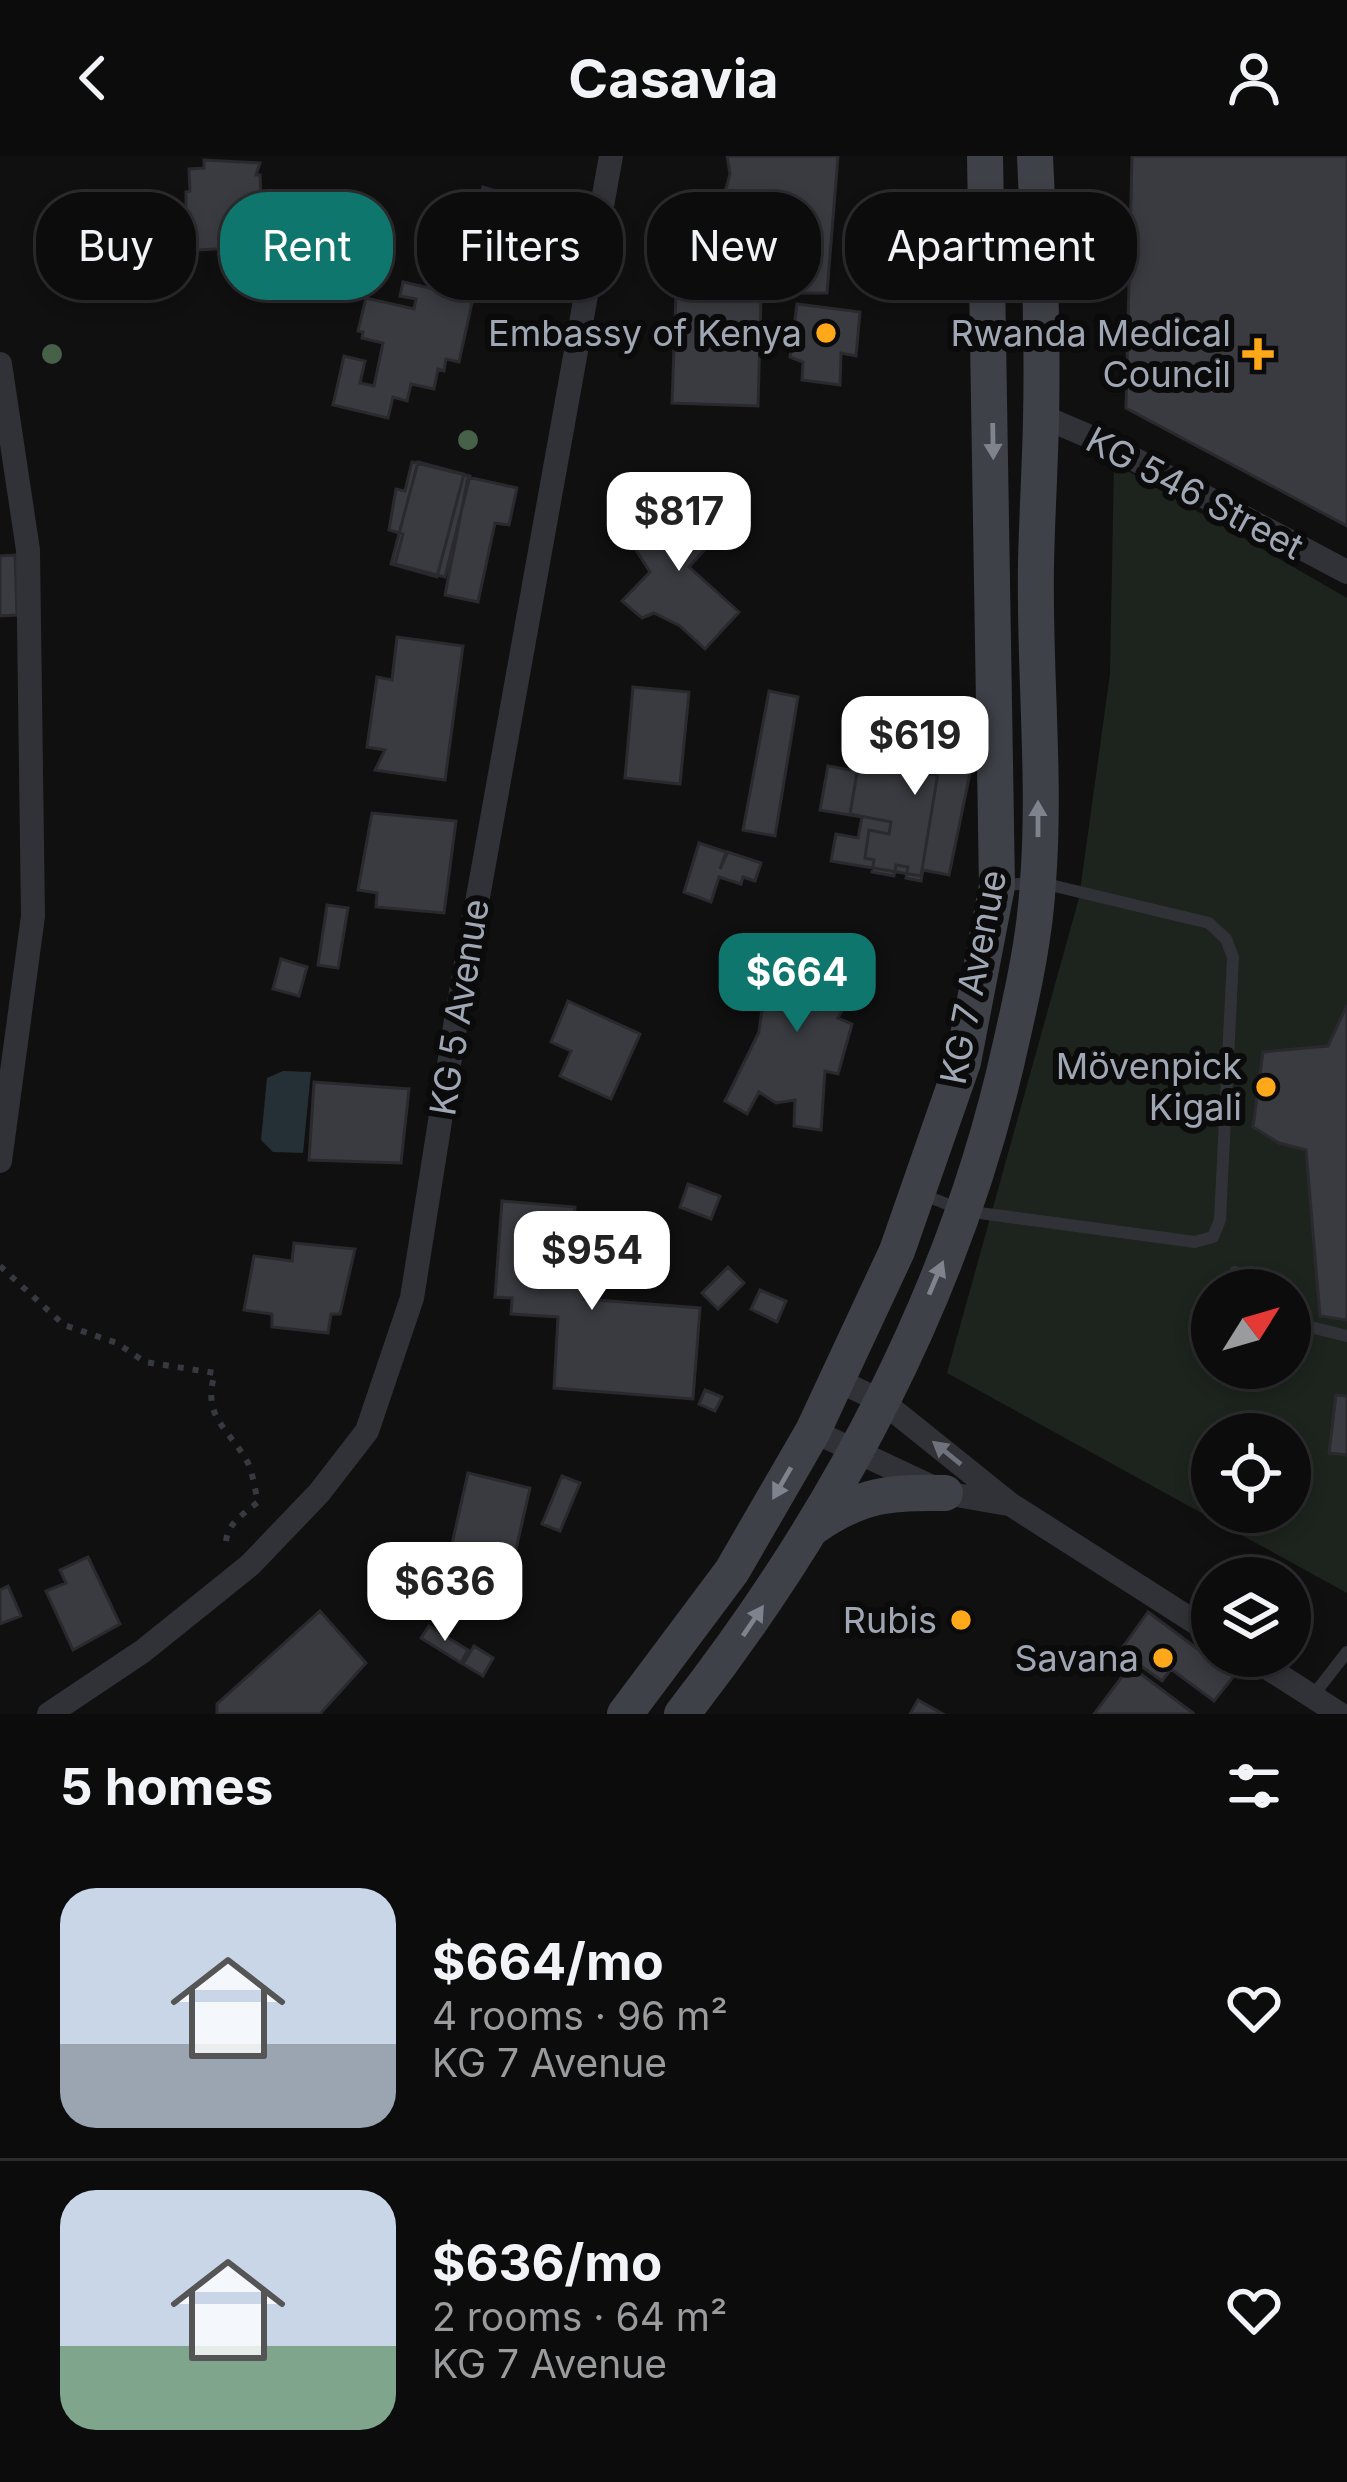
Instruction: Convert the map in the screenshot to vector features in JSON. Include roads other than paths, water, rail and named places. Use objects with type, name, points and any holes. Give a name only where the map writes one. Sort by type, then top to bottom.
[{"type":"main road","name":"KG 7 Avenue","points":[[625,1714],[732,1571],[813,1431],[897,1251],[963,1062],[997,886],[986,156]]},
{"type":"main road","name":"KG 7 Avenue","points":[[682,1714],[747,1631],[883,1402],[965,1211],[1005,1072],[1025,982],[1039,882],[1036,567],[1041,416],[1035,156]]},
{"type":"main road","points":[[812,1528],[868,1496],[945,1493]]},
{"type":"street","name":"KG 5 Avenue","points":[[49,1714],[143,1651],[236,1576],[320,1493],[367,1431],[412,1298],[457,1014],[611,156]]},
{"type":"street","points":[[0,364],[28,550],[33,916],[0,1161]]},
{"type":"street","name":"KG 546 Street","points":[[1041,416],[1100,440],[1347,572]]},
{"type":"street","points":[[837,1380],[883,1402],[1010,1504],[1191,1620]]},
{"type":"street","points":[[813,1431],[945,1493],[1010,1504]]},
{"type":"street","points":[[1282,1677],[1340,1714]]},
{"type":"lane","points":[[917,1193],[965,1211],[1195,1242],[1213,1237],[1220,1220],[1233,957],[1226,939],[1209,923],[1039,882],[997,886]]},
{"type":"lane","points":[[1311,1327],[1347,1336]]},
{"type":"lane","points":[[1312,1696],[1347,1652]]},
{"type":"place","name":"Embassy of Kenya","points":[[826,333]]},
{"type":"place","name":"Rwanda Medical Council","points":[[1258,354]]},
{"type":"place","name":"Mövenpick Kigali","points":[[1266,1087]]},
{"type":"place","name":"Rubis","points":[[961,1620]]},
{"type":"place","name":"Savana","points":[[1163,1658]]}]
